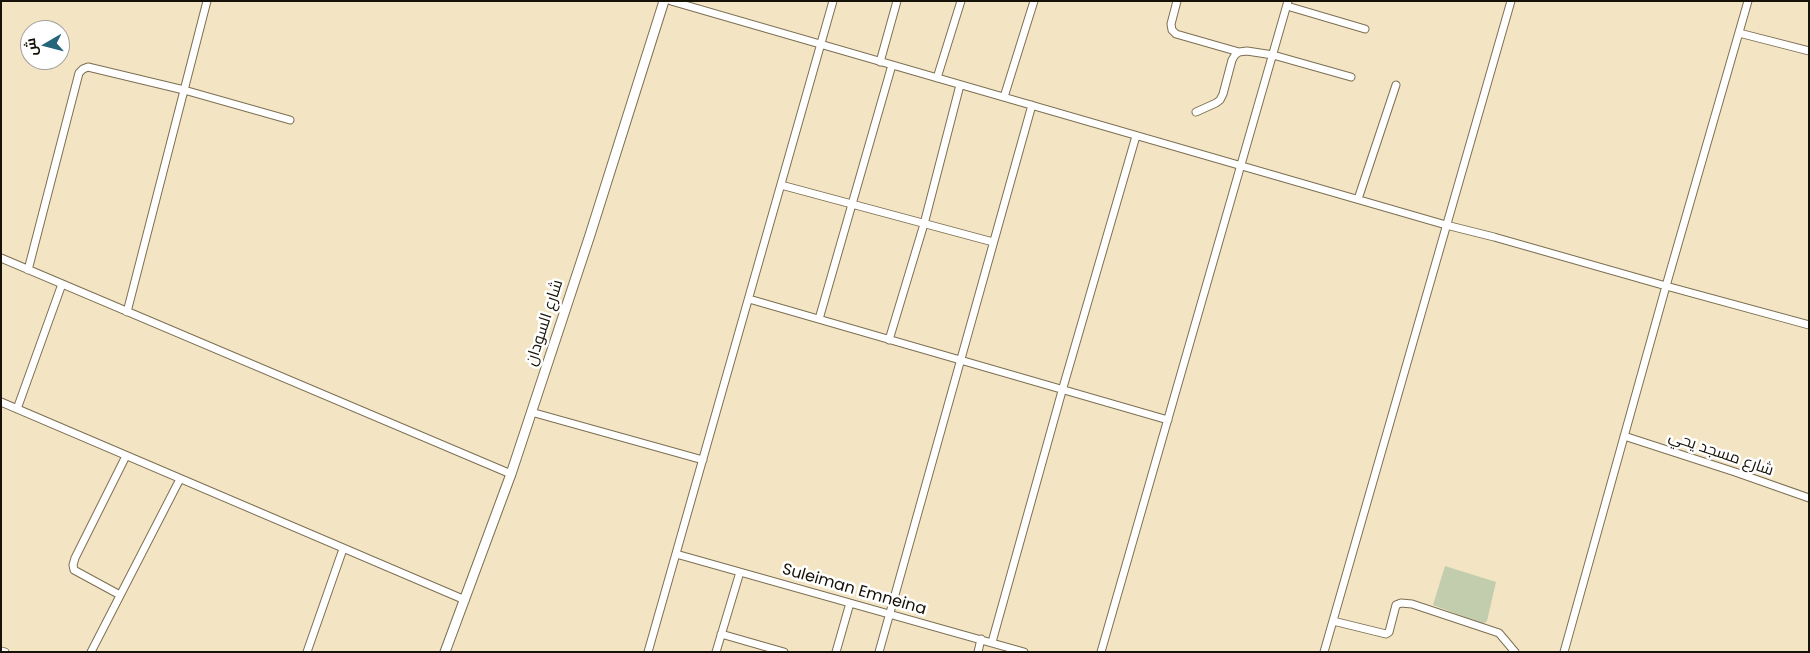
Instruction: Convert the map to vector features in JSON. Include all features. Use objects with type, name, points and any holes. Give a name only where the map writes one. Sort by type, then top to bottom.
[{"type":"main road","name":"شارع السودان","points":[[445,652],[511,474],[590,235],[664,1]]},
{"type":"street","points":[[127,312],[207,1]]},
{"type":"street","points":[[670,1],[1446,225],[1809,325]]},
{"type":"street","points":[[648,652],[833,1]]},
{"type":"street","points":[[880,62],[897,1]]},
{"type":"street","points":[[937,78],[961,1]]},
{"type":"street","points":[[1004,97],[1034,1]]},
{"type":"street","points":[[1177,1],[1171,24],[1172,30],[1176,34],[1239,52],[1247,51],[1273,55],[1351,77]]},
{"type":"street","points":[[1324,652],[1511,1]]},
{"type":"street","points":[[1564,652],[1748,1]]},
{"type":"street","points":[[1101,652],[1288,4],[1366,29]]},
{"type":"street","points":[[1740,33],[1809,51]]},
{"type":"street","points":[[1196,112],[1216,104],[1220,100],[1232,60],[1239,52]]},
{"type":"street","points":[[818,320],[892,65]]},
{"type":"street","points":[[28,270],[79,73],[82,69],[88,67],[184,90],[290,120]]},
{"type":"street","points":[[890,340],[924,224],[960,85]]},
{"type":"street","points":[[1358,199],[1396,85]]},
{"type":"street","points":[[878,652],[1032,105]]},
{"type":"street","points":[[992,642],[1136,136]]},
{"type":"street","points":[[781,185],[993,242]]},
{"type":"street","points":[[1,258],[511,474]]},
{"type":"street","points":[[17,409],[62,284]]},
{"type":"street","points":[[749,299],[1062,391],[1168,420]]},
{"type":"street","points":[[1,402],[465,600]]},
{"type":"street","points":[[531,412],[704,460]]},
{"type":"street","name":"شارع مسجد يحي","points":[[1624,436],[1809,498]]},
{"type":"street","points":[[120,595],[74,570],[73,565],[126,456]]},
{"type":"street","points":[[91,652],[180,479]]},
{"type":"street","points":[[307,652],[343,548]]},
{"type":"street","name":"Suleiman Emneina","points":[[676,554],[1024,652]]},
{"type":"street","points":[[716,652],[740,572]]},
{"type":"street","points":[[836,652],[850,603]]},
{"type":"street","points":[[1333,621],[1386,634],[1390,632],[1396,605],[1401,603],[1412,604],[1499,633],[1515,652]]},
{"type":"street","points":[[721,634],[784,652]]},
{"type":"street","points":[[978,652],[982,639]]},
{"type":"green space","points":[[1445,566],[1496,582],[1487,621],[1483,624],[1433,605]]}]
